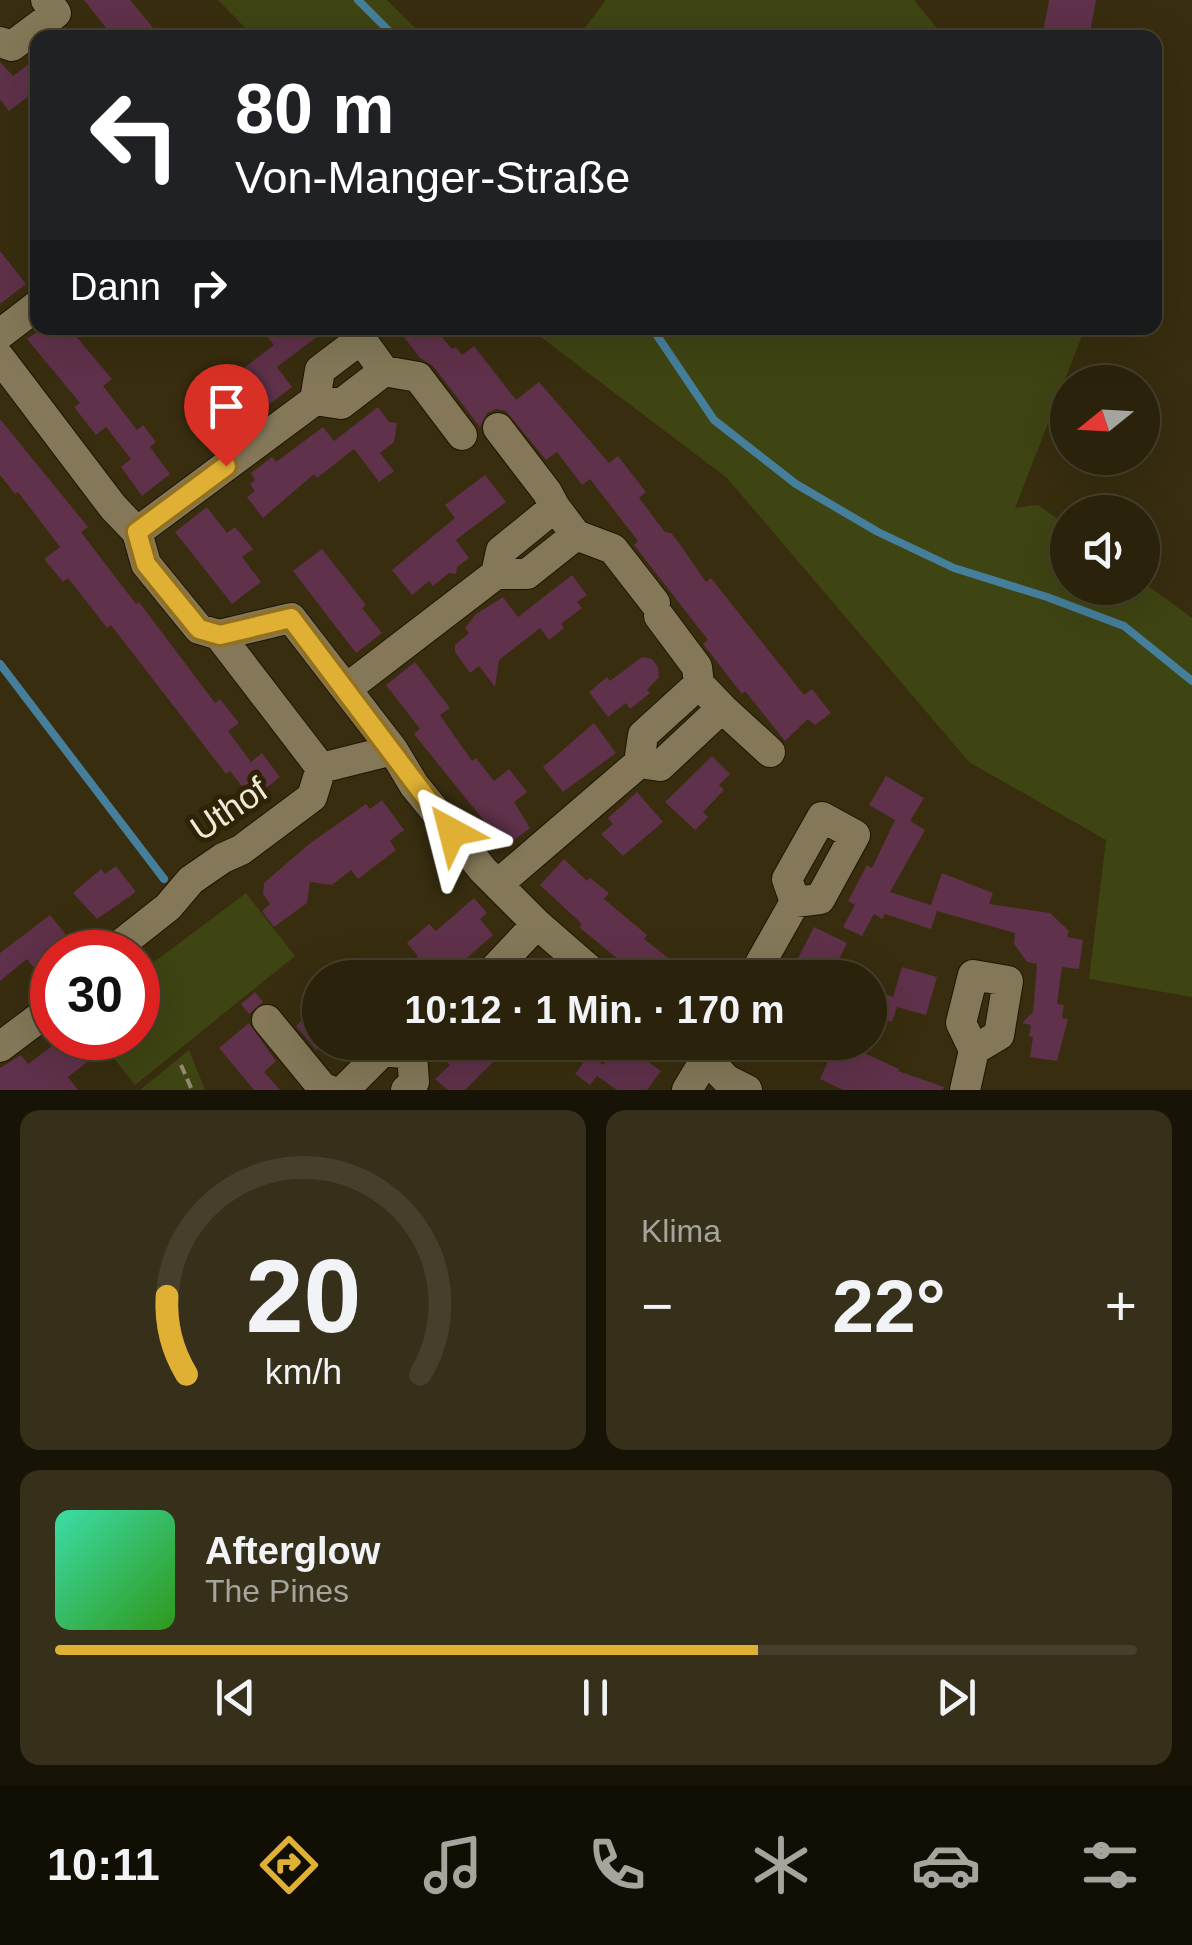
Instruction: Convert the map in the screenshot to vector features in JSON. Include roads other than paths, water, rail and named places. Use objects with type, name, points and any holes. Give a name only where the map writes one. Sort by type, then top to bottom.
[{"type":"street","points":[[33,30],[56,13],[46,0]]},
{"type":"street","points":[[0,42],[12,46],[30,32]]},
{"type":"street","points":[[0,334],[30,311]]},
{"type":"street","points":[[137,532],[315,400],[320,370],[358,335]]},
{"type":"street","points":[[361,335],[384,371]]},
{"type":"street","points":[[0,358],[113,507],[137,532],[146,564],[199,629],[220,635],[291,618],[433,809],[498,884],[579,960]]},
{"type":"street","points":[[315,400],[341,404],[384,371],[418,377],[462,435]]},
{"type":"street","points":[[498,428],[576,535],[613,548],[697,667],[699,684],[770,752]]},
{"type":"street","points":[[496,574],[501,550],[555,507]]},
{"type":"street","points":[[346,689],[496,574],[527,574],[576,535]]},
{"type":"street","points":[[220,635],[321,768],[392,750]]},
{"type":"street","points":[[498,884],[639,763],[643,735],[699,684]]},
{"type":"street","points":[[639,763],[660,766],[722,708]]},
{"type":"street","name":"Uthof","points":[[138,930],[168,907],[191,880],[241,850],[312,797],[321,768]]},
{"type":"street","points":[[762,960],[795,902]]},
{"type":"street","points":[[503,960],[538,924]]},
{"type":"street","points":[[267,1020],[328,1090]]},
{"type":"street","points":[[0,1047],[30,1024]]},
{"type":"street","points":[[965,1090],[974,1050]]},
{"type":"street","points":[[344,1090],[374,1060]]},
{"type":"street","points":[[406,1090],[414,1082],[416,1060]]},
{"type":"street","points":[[687,1090],[699,1060]]},
{"type":"street","points":[[713,1060],[727,1080],[747,1090]]},
{"type":"waterway","points":[[358,0],[388,30]]},
{"type":"waterway","points":[[657,335],[714,420],[796,484],[878,532],[954,568],[1124,626],[1192,681]]},
{"type":"waterway","points":[[0,664],[164,879]]}]
